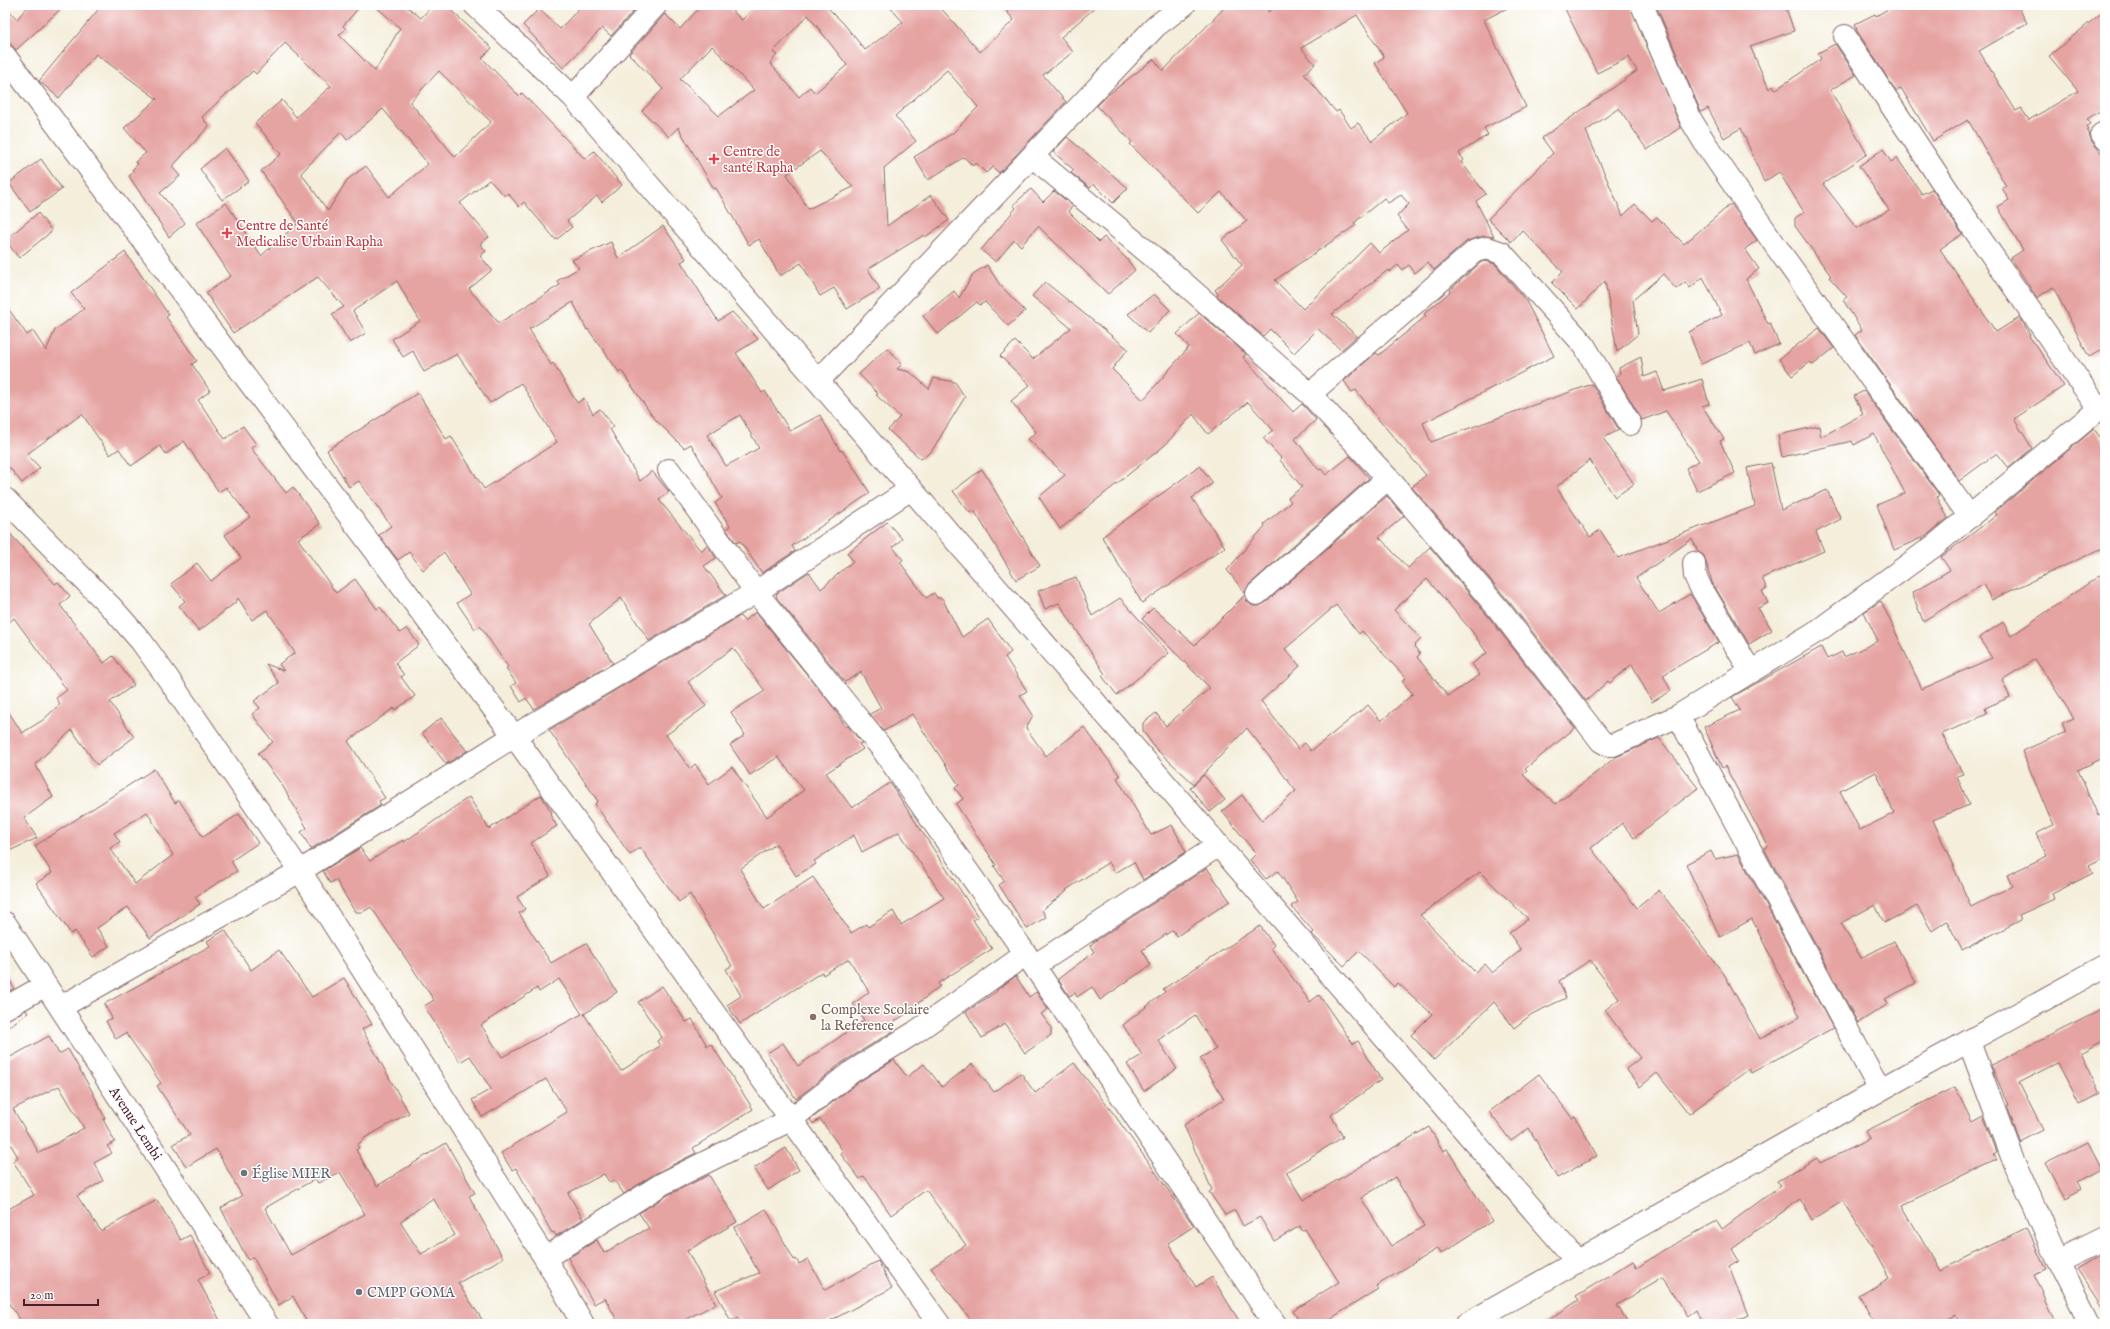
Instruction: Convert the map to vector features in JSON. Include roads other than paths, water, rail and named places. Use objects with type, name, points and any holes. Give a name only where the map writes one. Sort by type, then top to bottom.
[{"type":"main road","points":[[475,5],[574,97],[1578,1262]]},
{"type":"main road","points":[[574,97],[656,5]]},
{"type":"main road","points":[[818,381],[1033,157],[1156,26],[1184,5]]},
{"type":"main road","points":[[1642,5],[1691,120],[1705,143],[1775,245],[1970,516]]},
{"type":"main road","points":[[1033,157],[1169,270],[1310,394],[1388,478],[1500,612],[1601,741],[1608,745],[1613,745],[1678,716],[1819,630],[1934,546],[2101,406],[1964,216],[1845,36]]},
{"type":"main road","points":[[5,56],[514,736],[640,909],[790,1120],[939,1324]]},
{"type":"main road","points":[[1310,394],[1475,251],[1487,248],[1502,253],[1584,346],[1630,424]]},
{"type":"main road","points":[[669,470],[756,592],[880,746],[1030,960],[1275,1324]]},
{"type":"main road","points":[[1257,594],[1388,478]]},
{"type":"main road","points":[[61,1007],[300,871],[514,736],[756,592],[911,488]]},
{"type":"main road","points":[[5,498],[141,641],[300,871],[545,1258],[583,1324]]},
{"type":"main road","points":[[1694,563],[1695,576],[1700,586],[1750,672]]},
{"type":"main road","points":[[1678,716],[1880,1090]]},
{"type":"main road","points":[[545,1258],[662,1184],[790,1120],[850,1074],[1030,960],[1219,845]]},
{"type":"main road","name":"Avenue Lembi","points":[[5,923],[44,986],[61,1007],[267,1324]]},
{"type":"main road","points":[[1467,1324],[1880,1090],[2105,966]]},
{"type":"main road","points":[[5,1008],[44,986]]},
{"type":"main road","points":[[1969,1042],[2011,1154],[2058,1261],[2090,1324]]},
{"type":"main road","points":[[2058,1261],[2105,1238]]},
{"type":"place","name":"Centre de santé Rapha","points":[[714,159]]},
{"type":"place","name":"Centre de Santé Medicalise Urbain Rapha","points":[[227,233]]},
{"type":"place","name":"Complexe Scolaire la Reference","points":[[813,1017]]},
{"type":"place","name":"Église MIER","points":[[244,1173]]},
{"type":"place","name":"CMPP GOMA","points":[[359,1292]]}]
